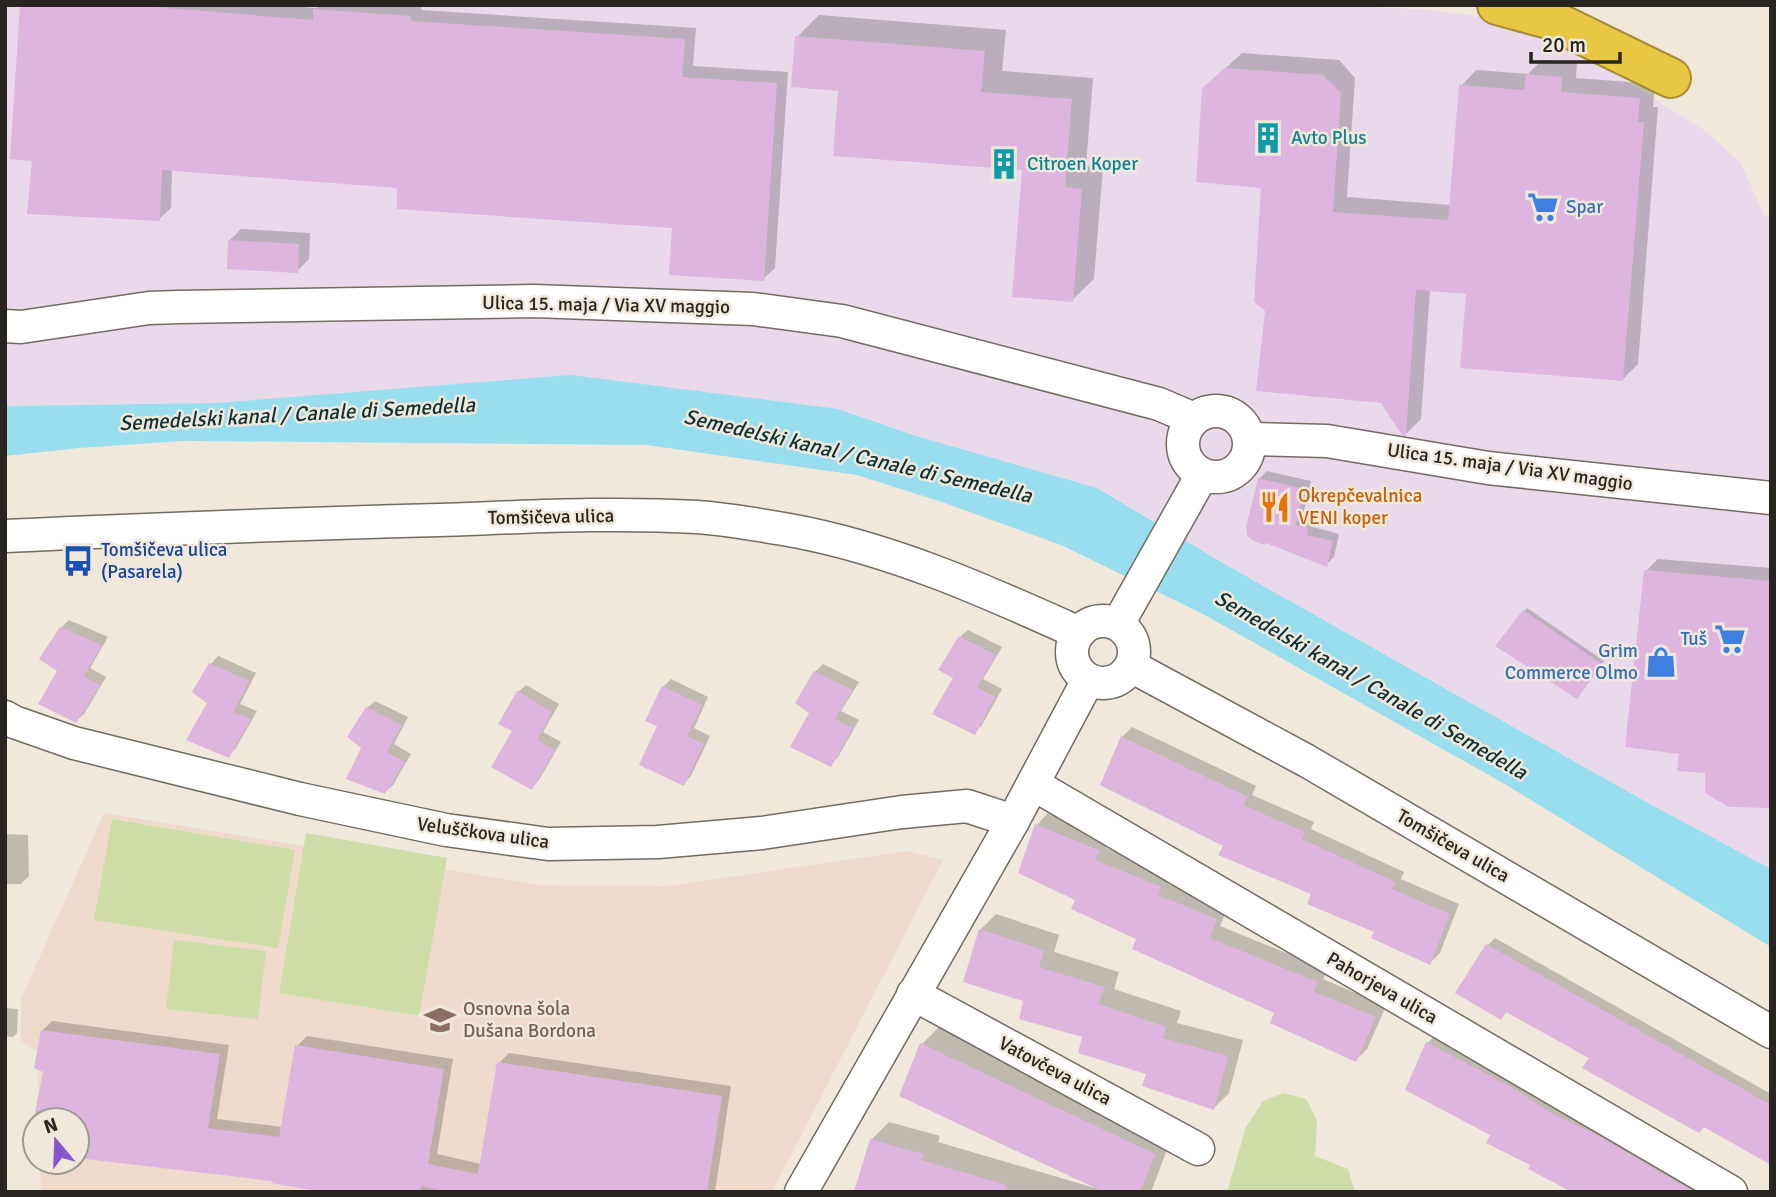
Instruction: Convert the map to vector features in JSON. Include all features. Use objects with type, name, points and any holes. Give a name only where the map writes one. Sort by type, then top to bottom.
[{"type":"highway","points":[[1497,5],[1552,20],[1671,78]]},
{"type":"street","name":"Ulica 15. maja / Via XV maggio","points":[[5,326],[20,327],[149,308],[178,307],[534,301],[754,309],[842,321],[1159,404],[1194,419]]},
{"type":"street","points":[[1215,411],[1227,413],[1237,419],[1245,428],[1249,439],[1244,462],[1226,477],[1202,475],[1186,460],[1183,450],[1183,439],[1194,419],[1215,411]]},
{"type":"street","name":"Ulica 15. maja / Via XV maggio","points":[[1249,439],[1327,441],[1488,468],[1771,498]]},
{"type":"street","points":[[1118,624],[1202,475]]},
{"type":"street","name":"Tomšičeva ulica","points":[[5,536],[517,517],[699,517],[790,530],[836,540],[914,564],[1010,601],[1079,633]]},
{"type":"street","points":[[1097,622],[1118,624],[1127,632],[1133,643],[1135,655],[1131,666],[1125,675],[1108,683],[1088,680],[1074,664],[1073,642],[1087,626],[1097,622]]},
{"type":"street","name":"Tomšičeva ulica","points":[[1131,666],[1307,761],[1771,1032]]},
{"type":"street","points":[[801,1192],[1013,821],[1088,680]]},
{"type":"street","name":"Veluščkova ulica","points":[[5,717],[74,743],[300,799],[446,830],[548,844],[658,842],[762,833],[902,812],[967,806],[1013,821]]},
{"type":"street","name":"Pahorjeva ulica","points":[[1033,784],[1731,1192]]},
{"type":"street","name":"Vatovčeva ulica","points":[[913,994],[1198,1149]]},
{"type":"shaded area","points":[[5,5],[1332,5],[1433,10],[1520,23],[1567,44],[1704,130],[1741,163],[1764,216],[1771,216],[1771,869],[1648,803],[1221,562],[1097,488],[916,436],[838,409],[217,403],[5,406]]},
{"type":"shaded area","name":"Osnovna šola Dušana Bordona","points":[[104,813],[541,885],[668,886],[908,851],[943,860],[772,1192],[41,1192],[40,1176],[91,1176],[91,1106],[39,1106],[37,1051],[21,1041],[21,999]]},
{"type":"green space","points":[[112,819],[295,850],[278,948],[94,920]]},
{"type":"green space","points":[[306,833],[447,858],[419,1016],[279,993]]},
{"type":"green space","points":[[174,940],[266,951],[258,1019],[166,1009]]},
{"type":"green space","points":[[1283,1093],[1306,1099],[1317,1120],[1315,1156],[1348,1169],[1355,1192],[1227,1192],[1246,1127],[1263,1101]]},
{"type":"water","name":"Semedelski kanal / Canale di Semedella","points":[[571,375],[838,409],[916,436],[1097,488],[1221,562],[1648,803],[1771,869],[1771,947],[1503,783],[1203,614],[1061,545],[857,475],[647,445],[183,441],[5,456],[5,406],[217,403]]},
{"type":"building","points":[[20,5],[131,5],[313,20],[313,9],[411,16],[411,21],[685,39],[682,77],[777,83],[764,281],[669,275],[672,228],[397,209],[397,188],[162,170],[160,221],[27,214],[32,161],[10,159]]},
{"type":"building","name":"Citroen Koper","points":[[795,36],[985,51],[981,92],[1072,99],[1065,187],[1082,189],[1073,302],[1012,297],[1022,170],[833,156],[838,91],[791,87]]},
{"type":"building","points":[[1225,68],[1323,75],[1341,93],[1333,212],[1448,220],[1459,85],[1524,90],[1526,74],[1562,77],[1561,92],[1640,98],[1638,122],[1644,122],[1623,381],[1460,368],[1466,294],[1416,290],[1406,436],[1402,435],[1381,403],[1256,391],[1265,311],[1254,302],[1261,188],[1196,182],[1202,88]]},
{"type":"building","points":[[228,240],[299,244],[298,273],[227,269]]},
{"type":"building","name":"Okrepčevalnica VENI koper","points":[[1258,478],[1304,489],[1296,525],[1308,528],[1307,535],[1333,541],[1327,567],[1266,543],[1264,545],[1247,536],[1246,527]]},
{"type":"building","name":"Tuš","points":[[1644,570],[1771,581],[1771,808],[1729,807],[1705,793],[1705,773],[1677,771],[1679,754],[1625,747]]},
{"type":"building","points":[[1523,610],[1602,664],[1577,699],[1495,646]]},
{"type":"building","points":[[60,627],[102,645],[84,676],[100,685],[76,723],[38,704],[57,671],[39,659]]},
{"type":"building","points":[[959,636],[996,655],[977,687],[995,697],[975,735],[932,714],[953,678],[938,670]]},
{"type":"building","points":[[209,663],[249,681],[233,712],[251,719],[229,758],[186,740],[207,703],[192,692]]},
{"type":"building","points":[[814,671],[853,690],[835,719],[853,728],[831,767],[790,747],[809,713],[795,703]]},
{"type":"building","points":[[662,686],[702,705],[687,736],[704,744],[684,786],[639,765],[657,726],[645,721]]},
{"type":"building","points":[[517,691],[552,712],[537,740],[555,750],[532,790],[491,767],[512,731],[498,724]]},
{"type":"building","points":[[366,707],[402,725],[387,752],[405,762],[385,794],[346,779],[361,748],[347,737]]},
{"type":"building","points":[[1121,736],[1248,797],[1243,805],[1305,832],[1302,839],[1395,882],[1392,889],[1450,914],[1430,965],[1371,938],[1374,932],[1307,904],[1311,894],[1218,855],[1223,846],[1100,785]]},
{"type":"building","points":[[1035,824],[1100,851],[1095,860],[1162,887],[1158,895],[1217,919],[1210,938],[1318,982],[1313,991],[1376,1017],[1356,1062],[1270,1023],[1274,1013],[1132,949],[1136,939],[1071,909],[1075,900],[1018,873]]},
{"type":"building","points":[[979,929],[1044,950],[1039,967],[1105,987],[1099,1004],[1166,1027],[1163,1038],[1228,1056],[1214,1110],[1142,1086],[1146,1074],[1078,1053],[1082,1037],[1019,1019],[1023,1001],[963,982]]},
{"type":"building","points":[[1486,944],[1771,1105],[1771,1165],[1704,1127],[1699,1133],[1582,1068],[1589,1058],[1506,1012],[1501,1020],[1455,993]]},
{"type":"building","points":[[41,1030],[220,1054],[208,1128],[279,1137],[295,1045],[444,1069],[428,1164],[478,1174],[497,1062],[722,1096],[707,1192],[448,1192],[421,1186],[420,1192],[323,1192],[271,1183],[272,1181],[91,1160],[91,1106],[36,1106],[43,1072],[34,1068]]},
{"type":"building","points":[[1426,1042],[1513,1088],[1555,1115],[1597,1135],[1694,1192],[1572,1192],[1528,1169],[1530,1165],[1486,1143],[1490,1135],[1405,1090]]},
{"type":"building","points":[[920,1043],[1155,1154],[1140,1192],[1104,1192],[899,1096]]},
{"type":"building","points":[[870,1139],[923,1154],[921,1160],[1007,1185],[1006,1192],[854,1192]]},
{"type":"place","name":"Avto Plus","points":[[1268,138]]},
{"type":"place","name":"Citroen Koper","points":[[1004,164]]},
{"type":"place","name":"Spar","points":[[1543,207]]},
{"type":"place","name":"Okrepčevalnica VENI koper","points":[[1275,507]]},
{"type":"place","name":"Tomšičeva ulica (Pasarela)","points":[[78,561]]},
{"type":"place","name":"Tuš","points":[[1730,639]]},
{"type":"place","name":"Grim Commerce Olmo","points":[[1661,662]]},
{"type":"place","name":"Osnovna šola Dušana Bordona","points":[[440,1020]]}]
